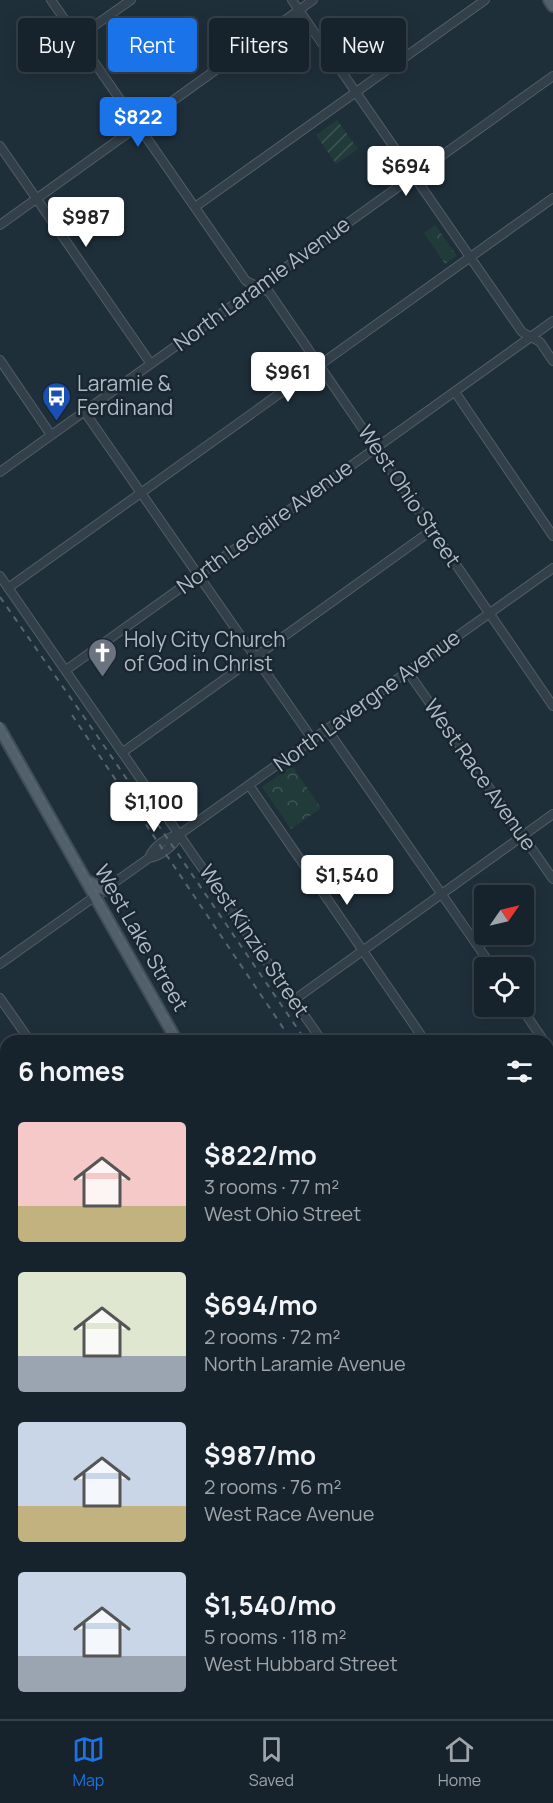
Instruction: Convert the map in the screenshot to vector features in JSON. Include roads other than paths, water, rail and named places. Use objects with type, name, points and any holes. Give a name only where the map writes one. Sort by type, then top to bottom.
[{"type":"main road","points":[[549,0],[553,6]]},
{"type":"main road","name":"West Lake Street","points":[[0,729],[174,1035]]},
{"type":"main road","points":[[73,857],[71,868],[118,923],[116,933]]},
{"type":"street","name":"West Ohio Street","points":[[51,0],[64,18]]},
{"type":"street","points":[[96,25],[131,0]]},
{"type":"street","points":[[292,0],[522,332],[540,342],[553,361]]},
{"type":"street","points":[[0,225],[313,0]]},
{"type":"street","points":[[195,207],[485,0]]},
{"type":"street","name":"West Ohio Street","points":[[96,64],[246,281],[269,292],[553,706]]},
{"type":"street","name":"North Laramie Avenue","points":[[0,472],[553,76]]},
{"type":"street","points":[[0,146],[151,364]]},
{"type":"street","points":[[8,588],[553,198]]},
{"type":"street","name":"North Leclaire Avenue","points":[[66,670],[553,321]]},
{"type":"street","points":[[0,360],[51,435]]},
{"type":"street","points":[[454,392],[553,536]]},
{"type":"street","points":[[84,411],[313,740]]},
{"type":"street","points":[[123,752],[432,530]]},
{"type":"street","name":"North Lavergne Avenue","points":[[0,964],[149,858],[156,857],[176,842],[180,834],[553,568]]},
{"type":"street","name":"West Kinzie Street","points":[[0,576],[318,1035]]},
{"type":"street","name":"West Race Avenue","points":[[408,672],[553,879]]},
{"type":"street","points":[[327,729],[485,957]]},
{"type":"street","points":[[249,785],[421,1035]]},
{"type":"street","points":[[294,1000],[553,814]]},
{"type":"street","points":[[0,998],[26,1035]]},
{"type":"street","points":[[528,1017],[540,1035]]},
{"type":"railway","points":[[0,597],[302,1035]]},
{"type":"railway","points":[[72,715],[288,1035]]},
{"type":"railway","points":[[0,722],[178,1035]]},
{"type":"place","name":"Laramie & Ferdinand","points":[[56,422]]},
{"type":"place","name":"Holy City Church of God in Christ","points":[[103,678]]}]
